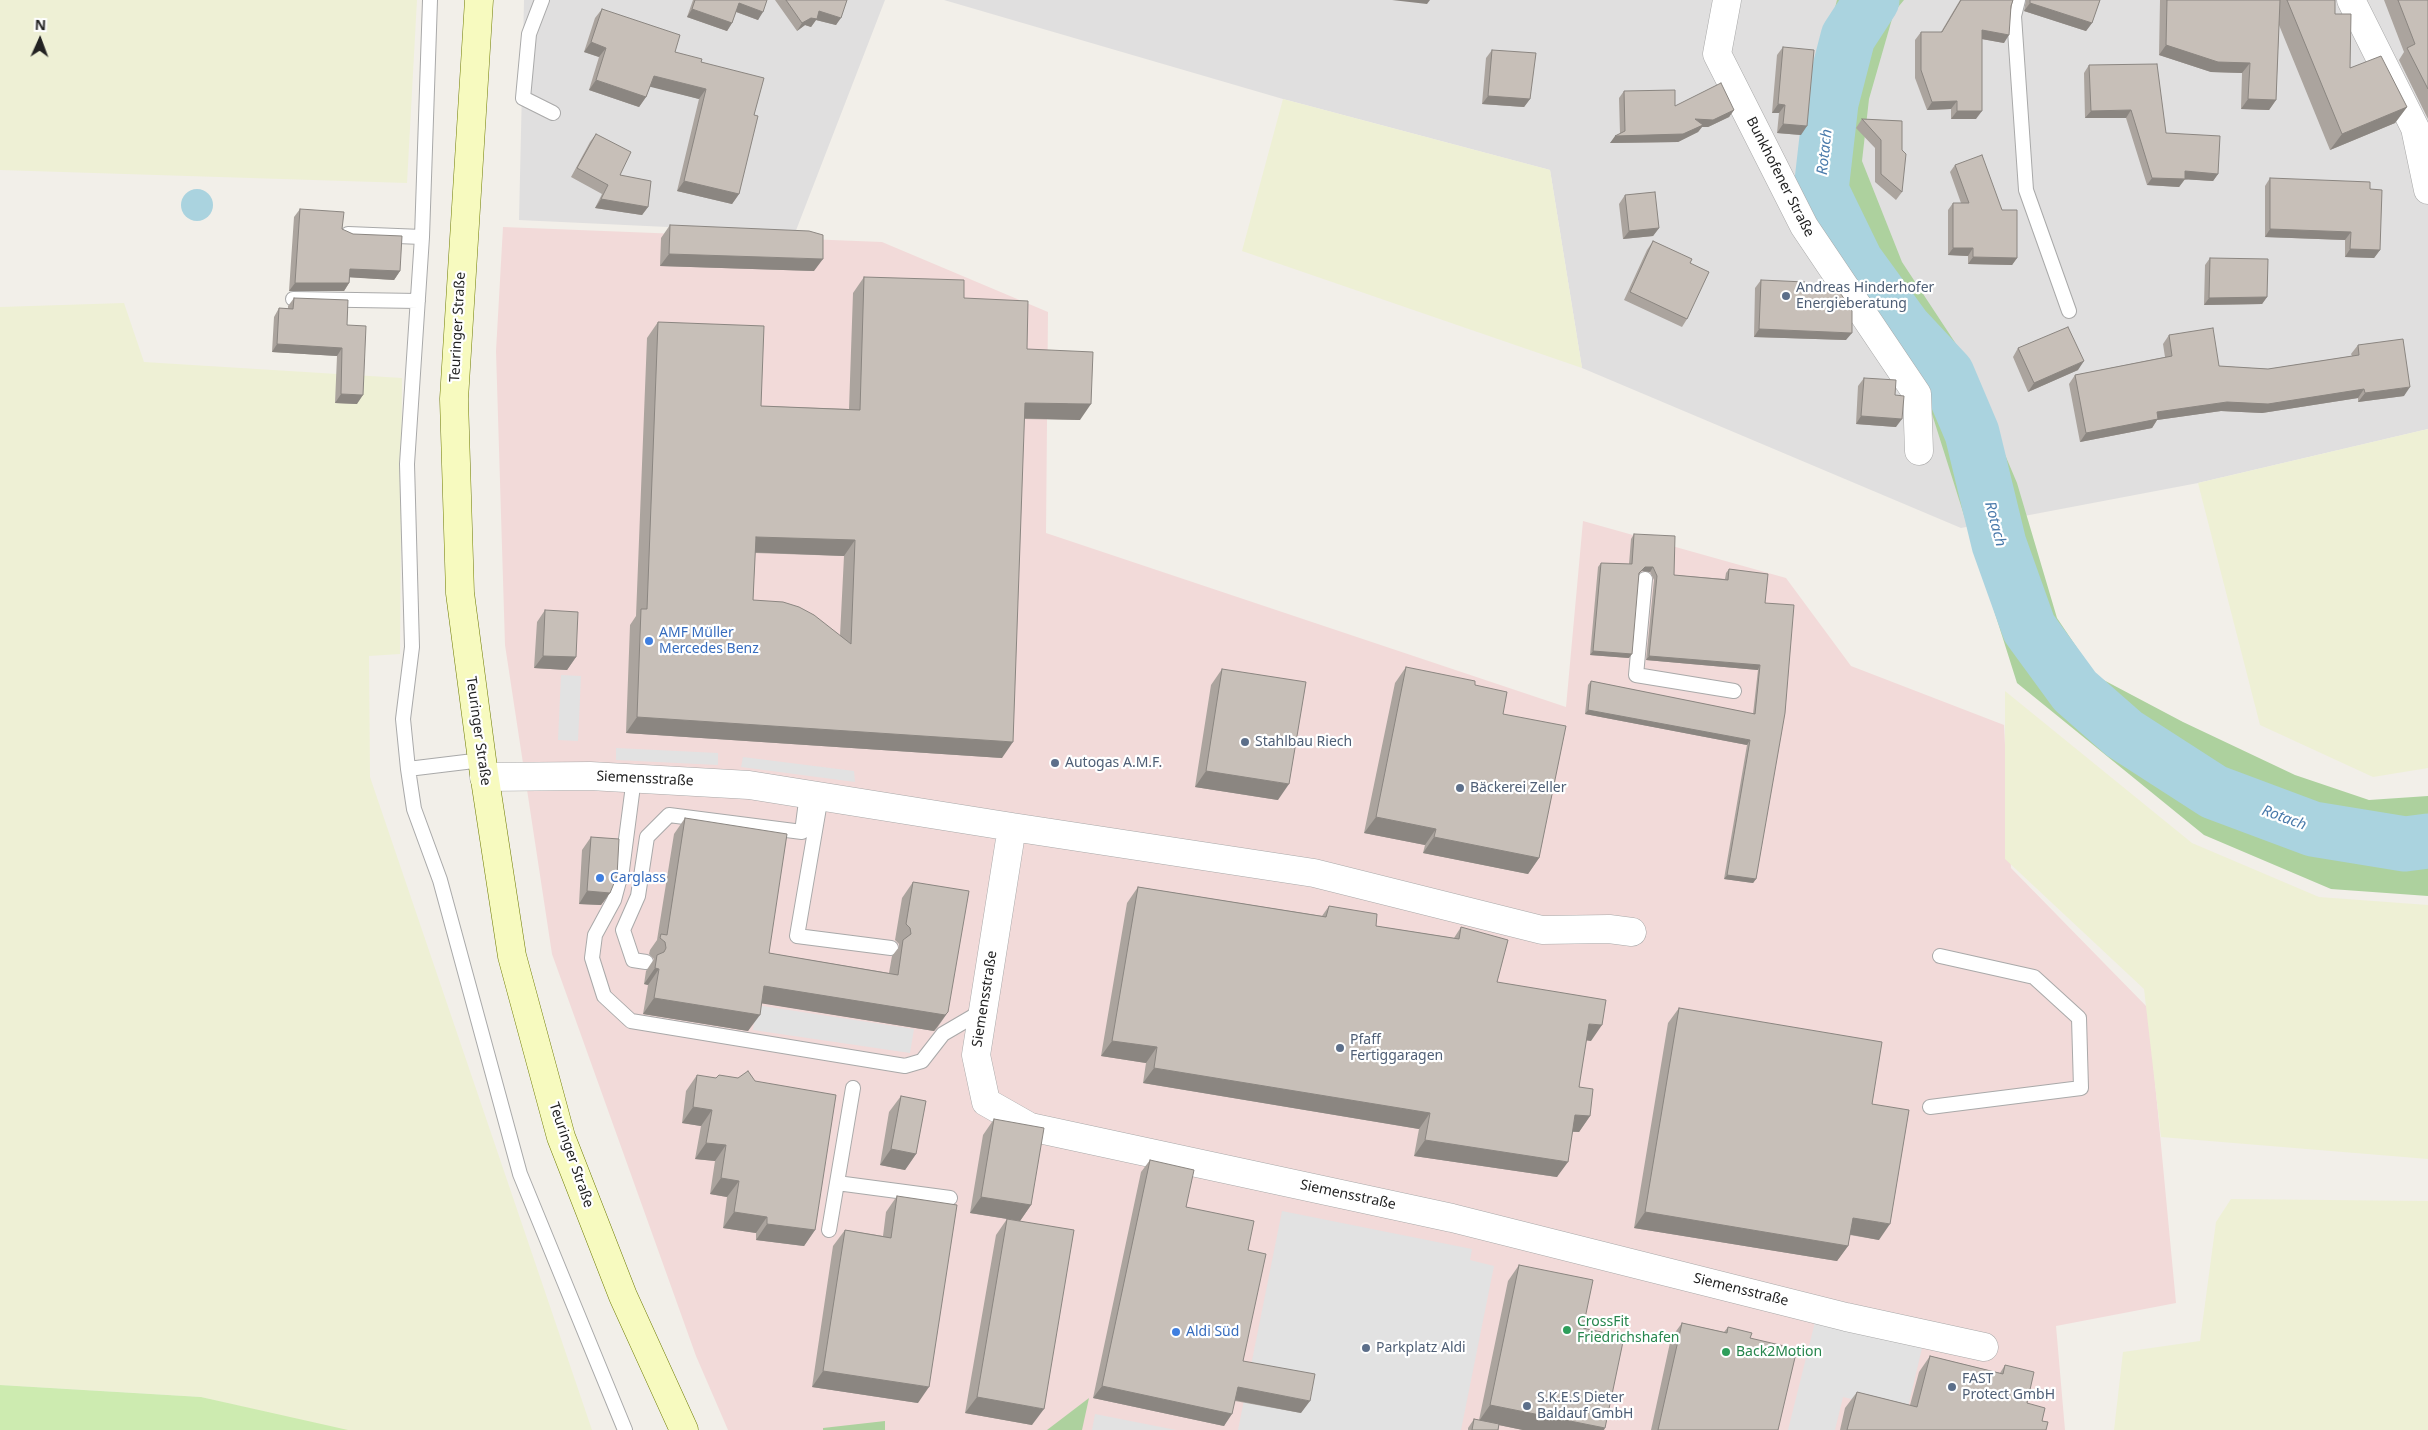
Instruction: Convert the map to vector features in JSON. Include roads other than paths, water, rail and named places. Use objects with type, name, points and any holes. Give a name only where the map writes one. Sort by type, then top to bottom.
[{"type":"street","name":"Teuringer Straße","points":[[479,0],[454,399],[460,592],[483,768],[512,956],[561,1137],[623,1296],[684,1430]]},
{"type":"street","name":"Bunkhofener Straße","points":[[1727,0],[1717,54],[1804,226],[1916,394],[1919,451]]},
{"type":"street","points":[[2351,0],[2415,128],[2428,190]]},
{"type":"street","name":"Siemensstraße","points":[[483,768],[749,785],[1314,873],[1542,930],[1609,929],[1632,932]]},
{"type":"street","name":"Siemensstraße","points":[[1012,827],[976,1055],[986,1102],[1030,1127],[1452,1218],[1846,1317],[1984,1347]]},
{"type":"lane","points":[[430,0],[422,237],[407,464],[412,647],[404,718],[408,769],[414,809],[440,880],[520,1174],[625,1430]]},
{"type":"lane","points":[[542,0],[529,34],[523,98],[553,113]]},
{"type":"lane","points":[[2018,0],[2014,16],[2026,190],[2069,311]]},
{"type":"lane","points":[[348,234],[422,237]]},
{"type":"lane","points":[[293,299],[418,301]]},
{"type":"lane","points":[[1645,579],[1636,675],[1734,691]]},
{"type":"lane","points":[[408,769],[483,768]]},
{"type":"lane","points":[[634,778],[622,870],[614,900],[595,935],[592,958],[604,996],[630,1021],[906,1066],[922,1062],[943,1034],[984,1010]]},
{"type":"lane","points":[[814,795],[811,852],[797,936],[891,948]]},
{"type":"lane","points":[[646,962],[633,960],[623,930],[638,896],[647,837],[669,815],[802,832],[814,795]]},
{"type":"lane","points":[[1930,1107],[2081,1088],[2079,1018],[2034,977],[1940,956]]},
{"type":"lane","points":[[830,1230],[853,1088]]},
{"type":"lane","points":[[837,1183],[950,1198]]},
{"type":"water","points":[[197,189],[209,193],[213,205],[209,217],[197,221],[185,217],[181,205],[185,193]]},
{"type":"waterway","name":"Rotach","points":[[1872,0],[1848,37],[1831,103],[1821,190],[1856,262],[1904,328],[1947,374],[1972,433],[1999,544],[2029,628],[2075,691],[2124,734],[2214,792],[2313,829],[2405,844],[2428,841]]},
{"type":"place","name":"Andreas Hinderhofer Energieberatung","points":[[1786,296]]},
{"type":"place","name":"AMF Müller Mercedes Benz","points":[[649,641]]},
{"type":"place","name":"Stahlbau Riech","points":[[1245,742]]},
{"type":"place","name":"Autogas A.M.F.","points":[[1055,763]]},
{"type":"place","name":"Bäckerei Zeller","points":[[1460,788]]},
{"type":"place","name":"Carglass","points":[[600,878]]},
{"type":"place","name":"Pfaff Fertiggaragen","points":[[1340,1048]]},
{"type":"place","name":"CrossFit Friedrichshafen","points":[[1567,1330]]},
{"type":"place","name":"Aldi Süd","points":[[1176,1332]]},
{"type":"place","name":"Parkplatz Aldi","points":[[1366,1348]]},
{"type":"place","name":"Back2Motion","points":[[1726,1352]]},
{"type":"place","name":"FAST Protect GmbH","points":[[1952,1387]]},
{"type":"place","name":"S.K.E.S Dieter Baldauf GmbH","points":[[1527,1406]]}]
